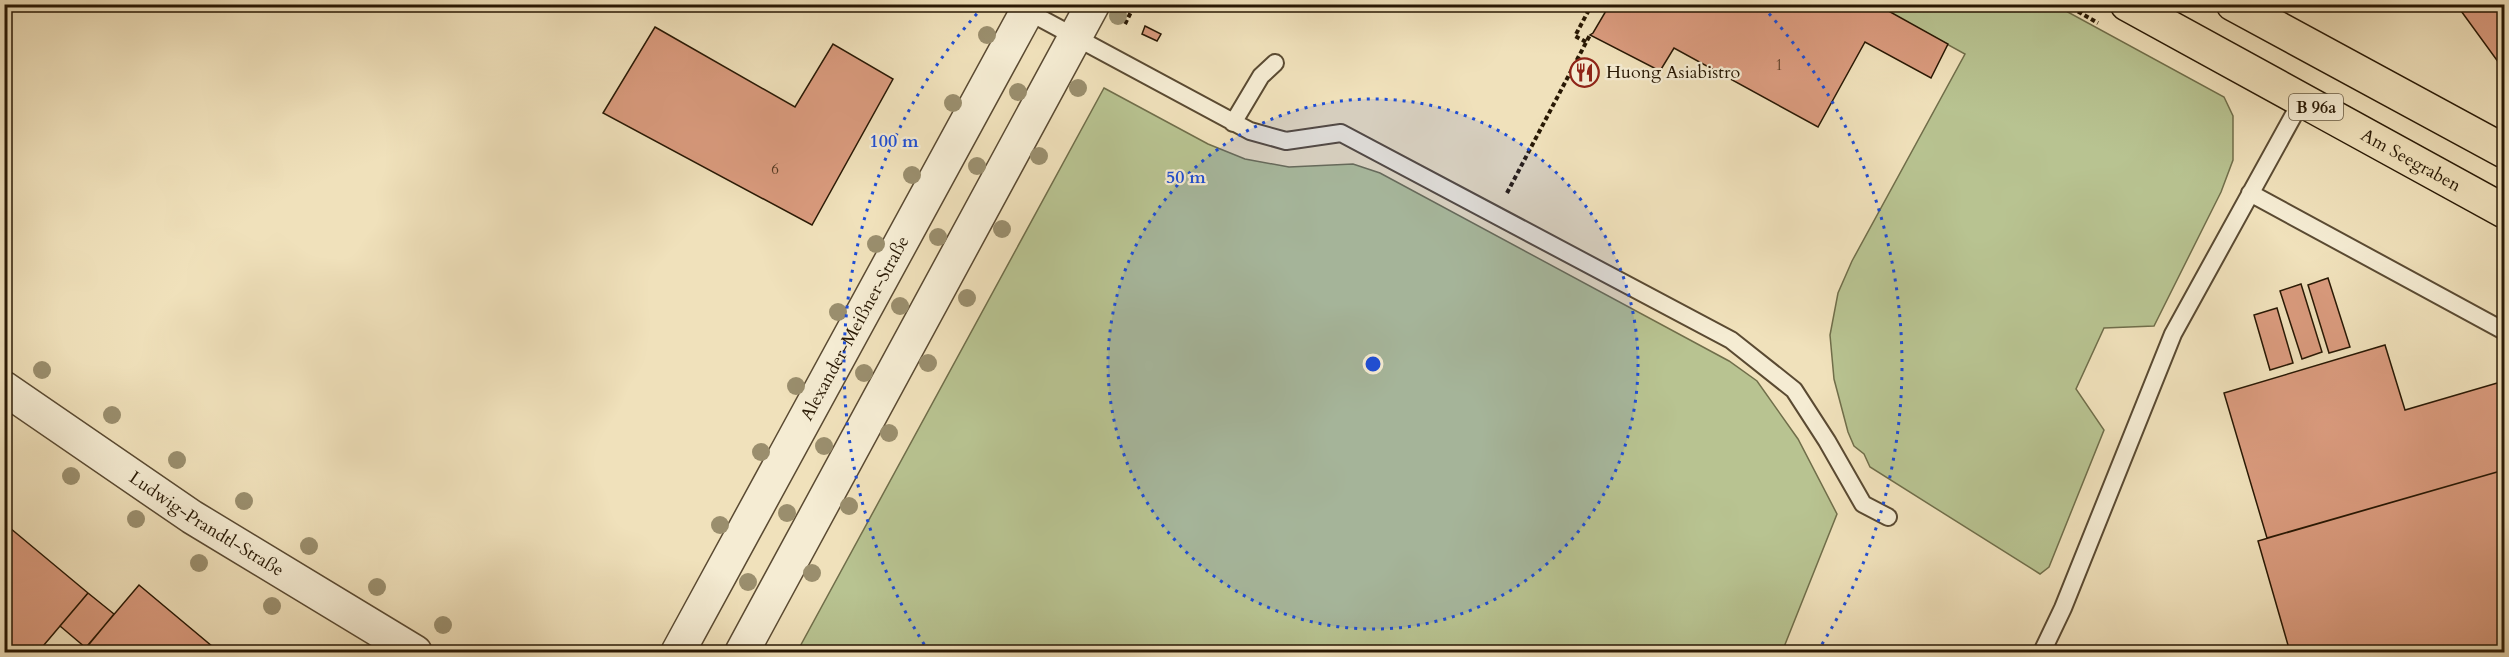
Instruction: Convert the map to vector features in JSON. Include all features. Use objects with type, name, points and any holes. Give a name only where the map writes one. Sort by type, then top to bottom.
[{"type":"main road","name":"Am Seegraben","points":[[2127,4],[2505,211]]},
{"type":"main road","name":"B 96a","points":[[2233,4],[2505,151]]},
{"type":"street","points":[[742,652],[1093,4]]},
{"type":"street","name":"Alexander-Meißner-Straße","points":[[678,652],[1029,8]]},
{"type":"street","name":"Ludwig-Prandtl-Straße","points":[[4,388],[192,517],[415,652]]},
{"type":"lane","points":[[1029,8],[1075,38],[1250,131],[1286,141],[1341,133],[1731,340],[1794,390],[1827,441],[1863,504],[1888,517]]},
{"type":"lane","points":[[1233,123],[1261,75],[1275,63]]},
{"type":"lane","points":[[2042,652],[2063,608],[2173,334],[2302,100]]},
{"type":"lane","points":[[2250,193],[2505,331]]},
{"type":"path","points":[[1586,42],[1575,36],[1592,4]]},
{"type":"path","points":[[1495,215],[1590,35]]},
{"type":"green space","points":[[1876,5],[2055,5],[2224,97],[2233,116],[2233,160],[2221,192],[2154,326],[2104,328],[2076,389],[2104,430],[2049,567],[2040,574],[1870,467],[1864,454],[1854,446],[1848,432],[1834,379],[1830,335],[1838,293],[1852,261],[1965,54]]},
{"type":"green space","points":[[1104,88],[1208,144],[1245,159],[1289,167],[1353,164],[1380,173],[1729,361],[1757,381],[1798,439],[1837,514],[1782,652],[797,652]]},
{"type":"building","points":[[1610,4],[1876,4],[1948,44],[1931,78],[1865,42],[1818,127],[1674,48],[1660,71],[1590,35]]},
{"type":"building","points":[[2456,4],[2504,4],[2504,70]]},
{"type":"building","points":[[1145,26],[1161,34],[1157,41],[1142,34]]},
{"type":"building","points":[[655,27],[795,107],[833,44],[893,79],[812,225],[603,113]]},
{"type":"building","points":[[2328,278],[2350,347],[2329,353],[2308,285]]},
{"type":"building","points":[[2301,284],[2322,352],[2302,359],[2280,291]]},
{"type":"building","points":[[2277,308],[2293,363],[2270,370],[2254,315]]},
{"type":"building","points":[[2385,345],[2405,410],[2504,381],[2504,470],[2267,538],[2224,393]]},
{"type":"building","points":[[2504,470],[2504,652],[2290,652],[2258,541]]},
{"type":"building","points":[[4,523],[88,593],[38,652],[15,652],[4,644]]},
{"type":"building","points":[[139,585],[219,652],[82,652]]},
{"type":"building","points":[[88,593],[114,614],[86,648],[60,626]]},
{"type":"place","name":"Huong Asiabistro","points":[[1585,72]]}]
